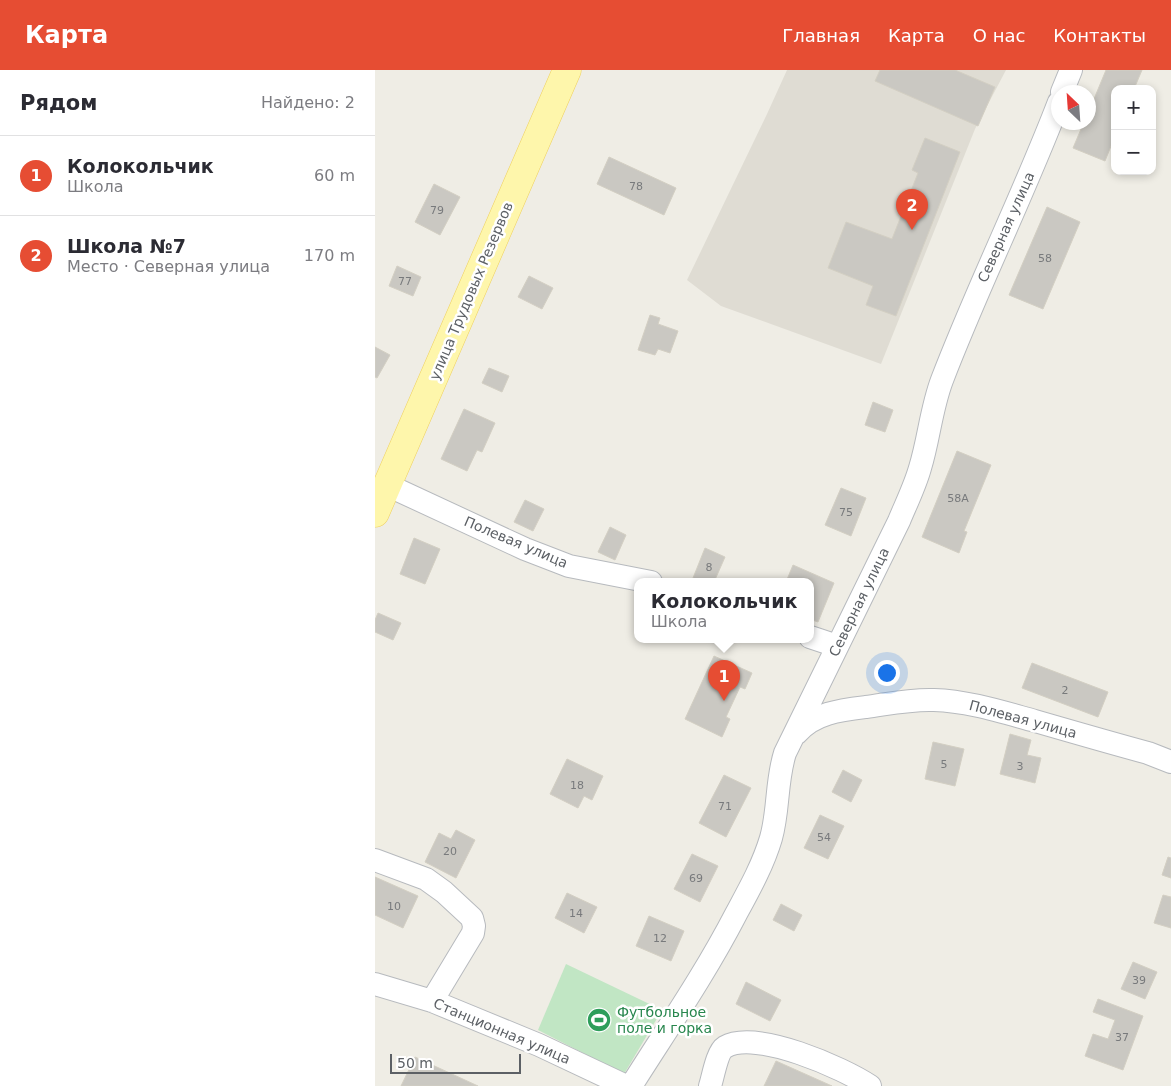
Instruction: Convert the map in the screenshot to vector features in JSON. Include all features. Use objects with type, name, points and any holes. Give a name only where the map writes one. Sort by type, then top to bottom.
[{"type":"main road","name":"улица Трудовых Резервов","points":[[380,494],[567,70]]},
{"type":"street","points":[[1065,85],[1071,70]]},
{"type":"street","name":"Северная улица","points":[[631,1086],[684,1005],[756,878],[771,839],[776,816],[781,766],[791,740],[899,521],[921,468],[935,400],[941,382],[1051,123]]},
{"type":"street","name":"Полевая улица","points":[[380,494],[569,566],[634,579]]},
{"type":"street","points":[[814,638],[837,646]]},
{"type":"street","name":"Полевая улица","points":[[791,740],[811,720],[828,714],[854,708],[936,700],[990,708],[1149,753],[1171,762]]},
{"type":"street","points":[[375,860],[426,879],[444,892],[472,918],[473,933],[432,1001]]},
{"type":"street","name":"Станционная улица","points":[[375,984],[432,1001],[539,1045],[626,1086]]},
{"type":"street","points":[[710,1086],[720,1054],[725,1047],[747,1041],[786,1048],[853,1075],[871,1086]]},
{"type":"shaded area","points":[[787,70],[1006,70],[975,129],[881,364],[721,306],[687,280]]},
{"type":"green space","name":"Футбольное поле и горка","points":[[566,964],[662,1010],[624,1074],[538,1030]]},
{"type":"building","points":[[880,70],[955,70],[995,87],[978,126],[875,81]]},
{"type":"building","points":[[1106,70],[1142,70],[1136,85],[1111,85],[1111,146],[1105,161],[1073,148],[1081,130],[1096,130],[1096,94]]},
{"type":"building","points":[[925,138],[960,152],[896,316],[866,305],[873,286],[828,268],[846,222],[892,239],[918,173],[912,170]]},
{"type":"building","points":[[609,157],[676,188],[664,215],[597,184]]},
{"type":"building","points":[[434,184],[460,197],[440,235],[415,222]]},
{"type":"building","points":[[1047,207],[1080,222],[1043,309],[1009,295]]},
{"type":"building","points":[[397,266],[421,277],[413,296],[389,286]]},
{"type":"building","points":[[529,276],[553,288],[542,309],[518,297]]},
{"type":"building","points":[[650,315],[660,318],[658,324],[678,331],[670,353],[658,349],[655,355],[638,350]]},
{"type":"building","points":[[375,347],[390,355],[377,378],[375,377]]},
{"type":"building","points":[[489,368],[509,376],[502,392],[482,383]]},
{"type":"building","points":[[873,402],[893,410],[885,432],[865,425]]},
{"type":"building","points":[[464,409],[495,423],[482,452],[477,450],[467,471],[441,459]]},
{"type":"building","points":[[957,451],[991,465],[964,531],[967,532],[959,553],[922,537]]},
{"type":"building","points":[[841,488],[866,498],[851,536],[825,525]]},
{"type":"building","points":[[525,500],[544,509],[533,531],[514,522]]},
{"type":"building","points":[[610,527],[626,535],[615,560],[598,552]]},
{"type":"building","points":[[414,538],[440,549],[425,584],[400,574]]},
{"type":"building","points":[[705,548],[725,557],[716,578],[693,578]]},
{"type":"building","points":[[793,565],[834,583],[818,622],[814,620],[814,578],[788,578]]},
{"type":"building","points":[[378,613],[401,623],[393,640],[375,632],[375,620]]},
{"type":"building","points":[[714,656],[752,673],[745,689],[740,687],[726,717],[730,719],[722,737],[685,719]]},
{"type":"building","points":[[1032,663],[1108,692],[1098,717],[1022,688]]},
{"type":"building","points":[[1010,734],[1031,740],[1027,755],[1041,758],[1035,783],[1000,774]]},
{"type":"building","points":[[933,742],[964,749],[955,786],[925,779]]},
{"type":"building","points":[[567,759],[603,776],[592,800],[584,796],[578,808],[550,794]]},
{"type":"building","points":[[843,770],[862,780],[851,802],[832,792]]},
{"type":"building","points":[[724,775],[751,788],[726,837],[699,823]]},
{"type":"building","points":[[820,815],[844,826],[828,859],[804,848]]},
{"type":"building","points":[[456,830],[475,840],[456,878],[425,862],[439,833],[451,839]]},
{"type":"building","points":[[692,854],[718,866],[700,902],[674,889]]},
{"type":"building","points":[[1168,857],[1171,858],[1171,878],[1162,875]]},
{"type":"building","points":[[375,877],[418,896],[403,928],[375,915]]},
{"type":"building","points":[[567,893],[597,907],[584,933],[555,918]]},
{"type":"building","points":[[1163,895],[1171,897],[1171,928],[1154,923]]},
{"type":"building","points":[[781,904],[802,915],[794,931],[773,920]]},
{"type":"building","points":[[649,916],[684,931],[671,961],[636,946]]},
{"type":"building","points":[[1133,962],[1157,972],[1145,999],[1121,989]]},
{"type":"building","points":[[746,982],[781,1000],[770,1021],[736,1004]]},
{"type":"building","points":[[1098,999],[1143,1016],[1123,1070],[1085,1056],[1093,1034],[1108,1039],[1115,1020],[1093,1012]]},
{"type":"building","points":[[415,1057],[478,1086],[401,1086]]},
{"type":"building","points":[[776,1061],[832,1086],[764,1086]]},
{"type":"place","name":"Школа №7","points":[[912,230]]},
{"type":"place","name":"Колокольчик","points":[[724,701]]},
{"type":"place","name":"Футбольное поле и горка","points":[[599,1020]]}]
